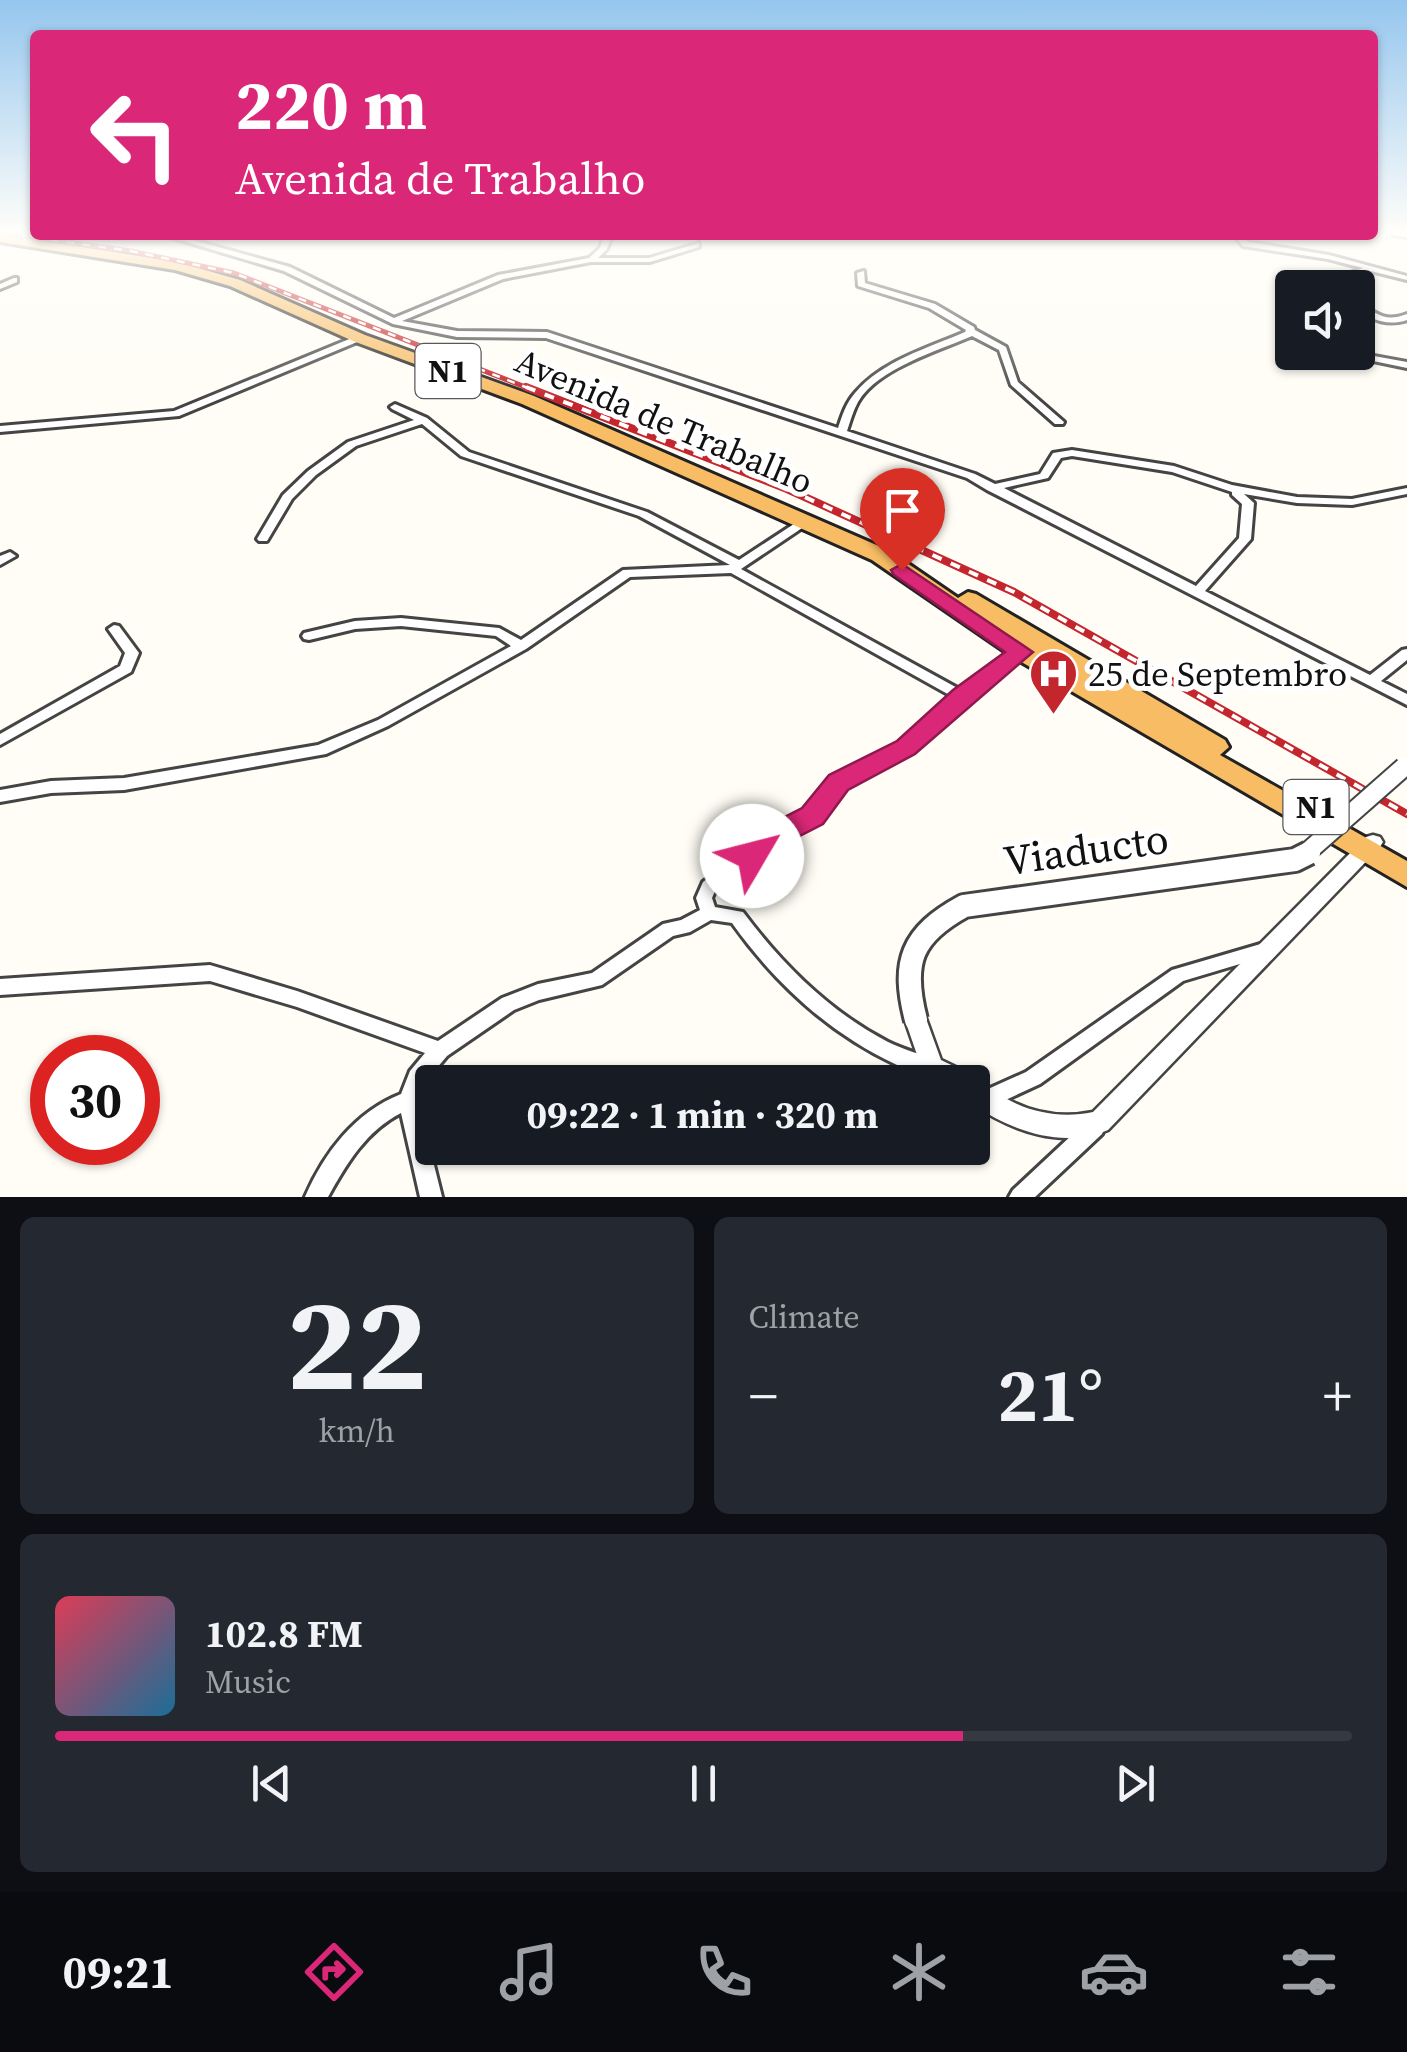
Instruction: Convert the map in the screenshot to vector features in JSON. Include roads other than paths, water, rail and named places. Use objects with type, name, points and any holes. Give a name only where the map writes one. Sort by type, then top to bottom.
[{"type":"highway","name":"Avenida de Trabalho","points":[[247,289],[359,338],[528,400],[880,555],[972,601],[1226,753],[1407,875]]},
{"type":"highway","name":"Avenida de Trabalho","points":[[880,555],[1021,652],[1369,846],[1407,862]]},
{"type":"street","points":[[327,289],[394,322],[457,334],[547,335],[971,476],[1407,700]]},
{"type":"street","points":[[394,322],[469,289]]},
{"type":"street","points":[[877,289],[932,306],[1003,349],[1014,383],[1059,422]]},
{"type":"street","points":[[1375,316],[1393,321],[1407,316]]},
{"type":"street","points":[[842,432],[855,399],[867,387],[970,331]]},
{"type":"street","points":[[0,429],[176,414],[359,338]]},
{"type":"street","points":[[1375,359],[1407,364]]},
{"type":"street","points":[[395,407],[422,420],[465,454],[581,490],[664,522],[962,696]]},
{"type":"street","points":[[263,538],[287,497],[312,473],[352,444],[422,420]]},
{"type":"street","points":[[992,488],[1044,476],[1055,456],[1072,453],[1174,469],[1230,488],[1330,502],[1352,502],[1407,491]]},
{"type":"street","points":[[1198,591],[1245,540],[1248,503],[1230,488]]},
{"type":"street","points":[[1,794],[124,784],[321,750],[383,723],[521,646],[627,573],[736,567],[804,522]]},
{"type":"street","points":[[309,636],[354,624],[402,622],[499,632],[521,646]]},
{"type":"street","points":[[0,740],[126,670],[132,652],[114,630]]},
{"type":"street","points":[[709,913],[704,898],[709,887],[782,832],[812,816],[838,782],[906,747],[962,696],[1021,652]]},
{"type":"street","points":[[1372,682],[1407,653]]},
{"type":"street","name":"Viaducto","points":[[931,1065],[906,976],[921,935],[939,917],[964,906],[1295,860],[1312,851],[1406,766]]},
{"type":"street","points":[[1020,1197],[1100,1122],[1369,846]]},
{"type":"street","points":[[431,1197],[408,1101],[417,1077],[440,1050],[508,1004],[538,992],[596,980],[669,929],[684,927],[709,913],[737,917],[763,954],[810,999],[900,1060],[923,1065]]},
{"type":"street","points":[[990,1092],[1033,1078],[1178,974],[1267,950]]},
{"type":"street","points":[[0,987],[210,973],[297,998],[440,1050]]},
{"type":"street","points":[[316,1197],[362,1126],[384,1108],[408,1101]]},
{"type":"street","points":[[990,1101],[1026,1121],[1056,1128],[1079,1129],[1100,1122]]},
{"type":"railway","points":[[275,289],[533,390]]},
{"type":"railway","points":[[526,387],[787,489],[1014,592],[1407,814]]},
{"type":"place","name":"25 de Septembro","points":[[1053,716]]}]
